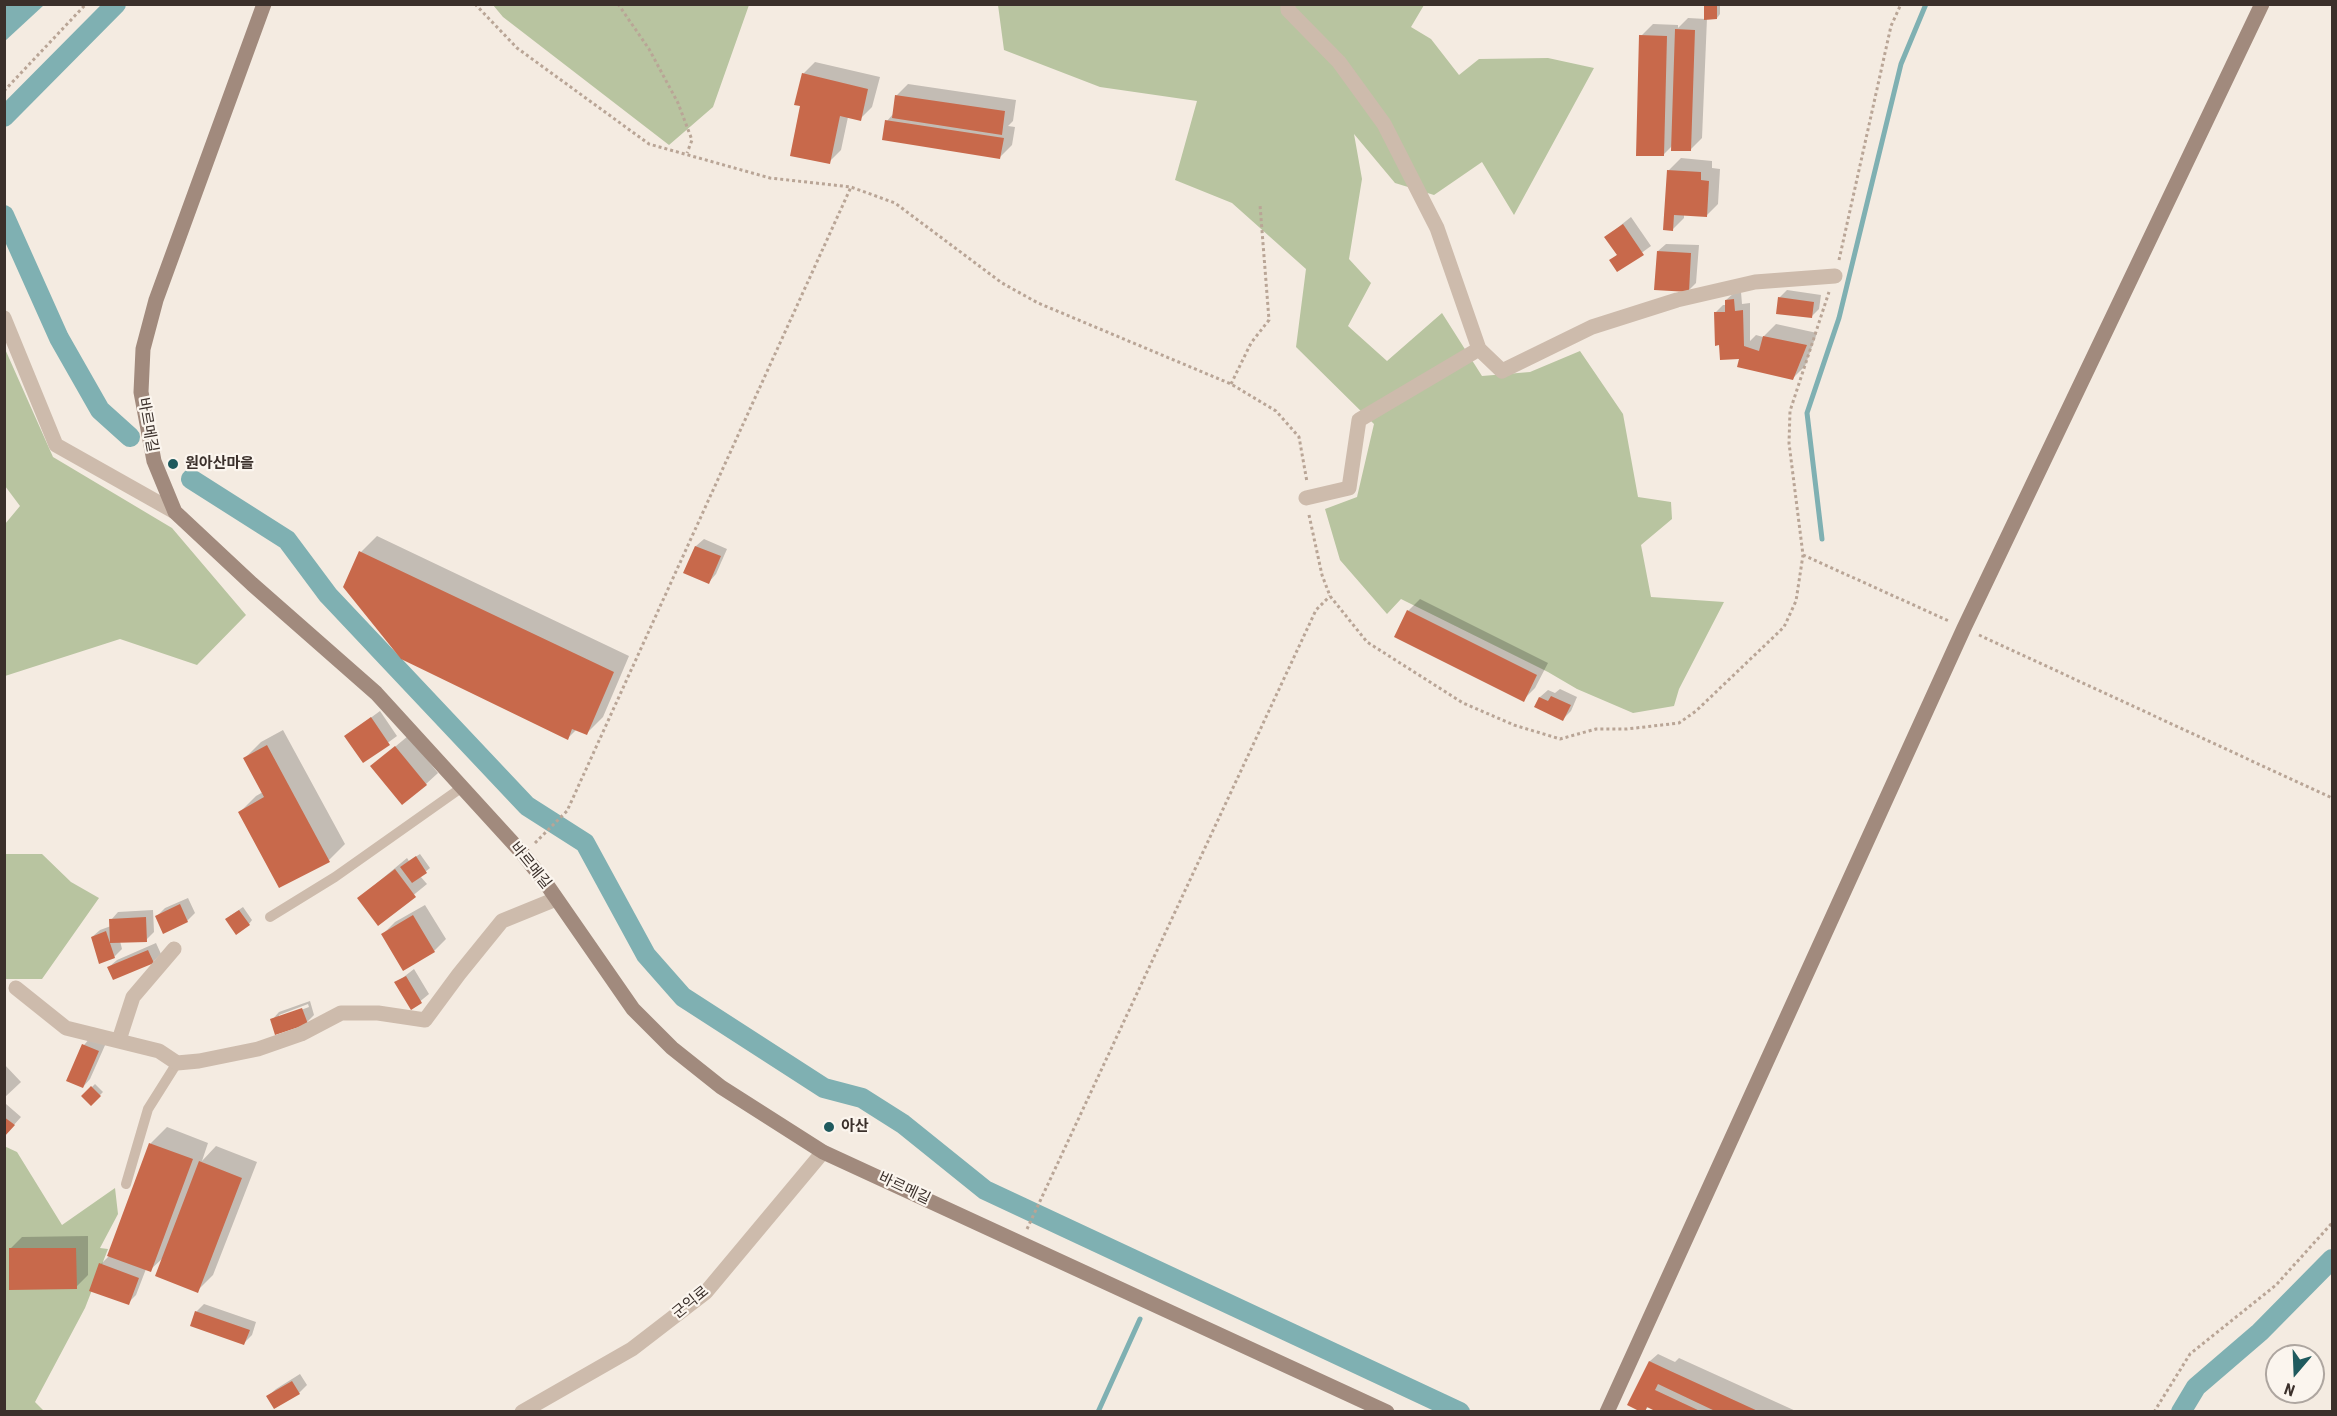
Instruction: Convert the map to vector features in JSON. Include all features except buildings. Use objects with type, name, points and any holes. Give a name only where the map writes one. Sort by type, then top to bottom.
[{"type":"street","name":"바르메길","points":[[264,4],[156,300],[143,349],[141,392],[154,461],[175,512],[252,584],[376,693],[523,855],[633,1009],[672,1048],[721,1087],[823,1152],[1387,1412]]},
{"type":"street","points":[[1288,4],[1288,10],[1339,62],[1384,124],[1437,228],[1479,350],[1502,371],[1592,327],[1677,300],[1755,282],[1835,276]]},
{"type":"street","points":[[1607,1412],[1964,628],[2262,4]]},
{"type":"street","points":[[4,318],[56,445],[175,512]]},
{"type":"street","points":[[1306,498],[1349,488],[1359,420],[1479,350]]},
{"type":"street","points":[[16,988],[66,1028],[159,1051],[177,1063],[200,1061],[258,1049],[301,1034],[341,1013],[378,1013],[425,1020],[502,921],[556,899]]},
{"type":"street","points":[[118,1040],[133,997],[174,949]]},
{"type":"street","name":"군익로","points":[[522,1412],[632,1349],[706,1292],[823,1152]]},
{"type":"street","points":[[543,1398],[551,1412]]},
{"type":"lane","points":[[270,917],[335,877],[462,788]]},
{"type":"lane","points":[[126,1184],[148,1108],[177,1063]]},
{"type":"path","points":[[4,91],[86,4]]},
{"type":"path","points":[[475,4],[517,48],[649,144],[770,178],[851,187],[895,203],[1002,283],[1038,303],[1231,384],[1276,411],[1299,437],[1307,477],[1306,498],[1322,575],[1330,597],[1367,642],[1463,703],[1514,725],[1560,739],[1596,729],[1627,729],[1679,723],[1696,711],[1784,627],[1796,601],[1803,555],[1789,443],[1790,411],[1835,276],[1891,26],[1901,4]]},
{"type":"path","points":[[618,4],[649,49],[678,103],[692,140],[687,153]]},
{"type":"path","points":[[538,839],[567,811],[851,187]]},
{"type":"path","points":[[1231,384],[1251,343],[1269,320],[1260,205]]},
{"type":"path","points":[[1803,555],[2332,798]]},
{"type":"path","points":[[1027,1228],[1316,610],[1330,597]]},
{"type":"path","points":[[2154,1412],[2190,1354],[2276,1285],[2332,1223]]},
{"type":"green space","points":[[493,5],[749,5],[713,107],[669,145],[503,17]]},
{"type":"green space","points":[[998,5],[1424,5],[1411,27],[1431,39],[1459,75],[1479,59],[1548,58],[1594,68],[1514,215],[1482,162],[1434,195],[1395,183],[1354,134],[1362,179],[1349,259],[1371,283],[1348,326],[1387,361],[1442,313],[1482,376],[1530,372],[1580,351],[1623,414],[1638,497],[1671,502],[1672,519],[1641,545],[1651,597],[1724,602],[1679,689],[1674,706],[1633,713],[1577,689],[1548,672],[1401,599],[1387,614],[1340,560],[1325,509],[1357,497],[1374,424],[1296,347],[1306,269],[1232,203],[1175,180],[1197,101],[1100,87],[1004,50]]},
{"type":"green space","points":[[5,349],[53,457],[172,528],[246,615],[197,665],[120,639],[5,676],[5,524],[20,506],[5,486]]},
{"type":"green space","points":[[5,854],[42,854],[71,882],[99,898],[42,979],[5,979]]},
{"type":"green space","points":[[4,1146],[17,1152],[62,1225],[115,1188],[118,1214],[100,1248],[108,1249],[85,1308],[35,1402],[44,1411],[5,1411]]},
{"type":"water","points":[[5,4],[44,4],[44,5],[5,41]]},
{"type":"waterway","points":[[4,117],[116,4]]},
{"type":"waterway","points":[[1822,539],[1807,413],[1839,318],[1901,64],[1926,4]]},
{"type":"waterway","points":[[4,215],[59,338],[100,410],[130,437]]},
{"type":"waterway","points":[[191,479],[287,540],[328,595],[527,806],[585,843],[646,955],[683,997],[824,1088],[862,1098],[903,1124],[985,1190],[1460,1412]]},
{"type":"waterway","points":[[2181,1412],[2196,1387],[2260,1332],[2332,1259]]},
{"type":"waterway","points":[[1098,1412],[1140,1319]]},
{"type":"place","name":"원아산마을","points":[[173,464]]},
{"type":"place","name":"아산","points":[[829,1127]]}]
